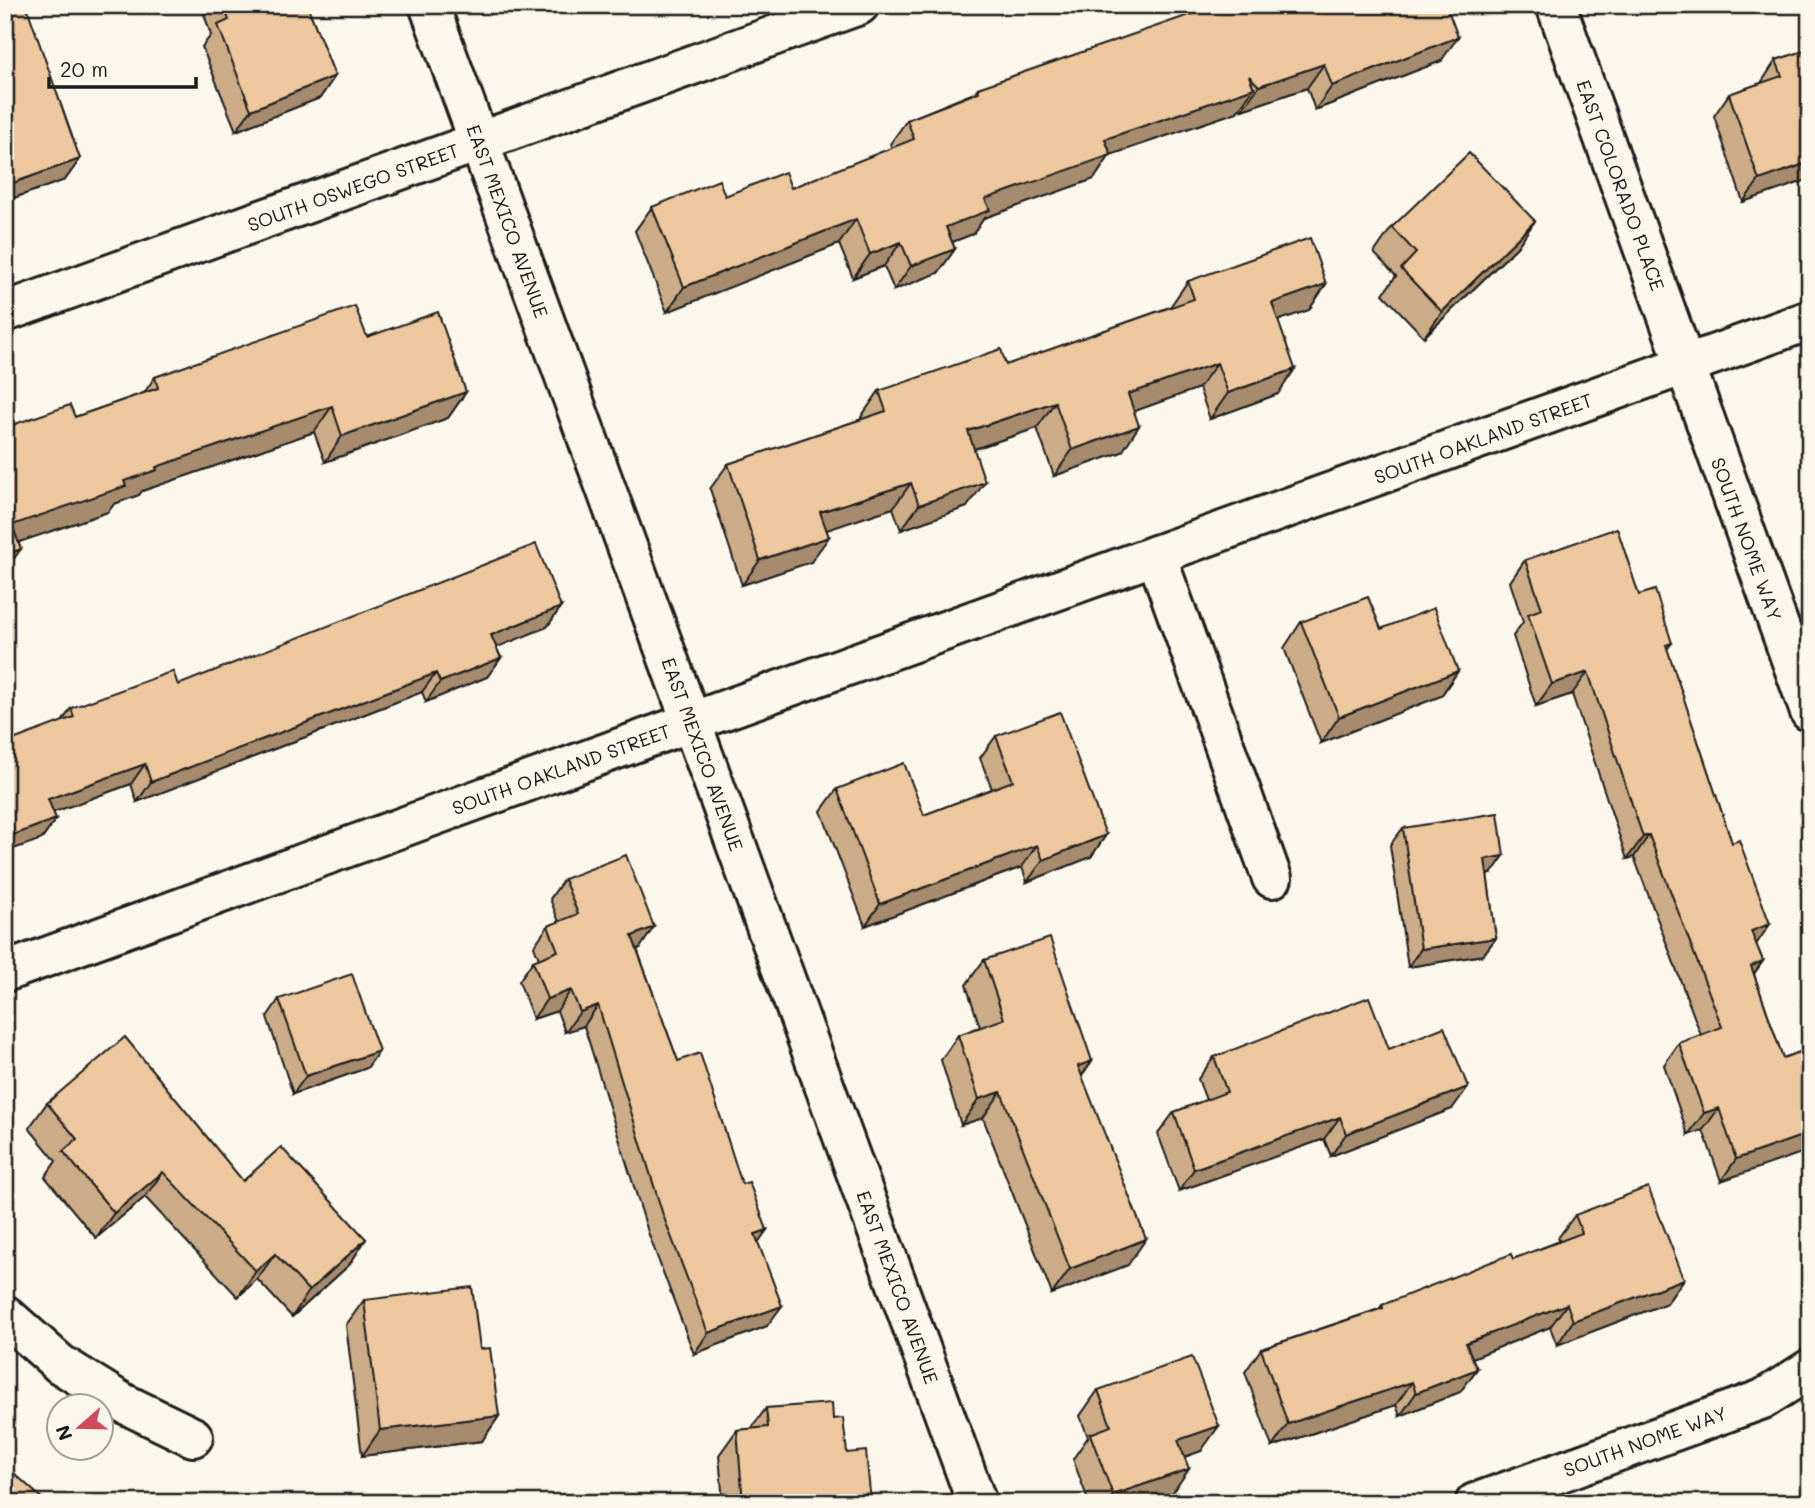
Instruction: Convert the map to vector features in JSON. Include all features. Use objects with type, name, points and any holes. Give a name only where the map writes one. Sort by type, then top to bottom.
[{"type":"street","name":"EAST MEXICO AVENUE","points":[[429,5],[977,1503]]},
{"type":"street","name":"SOUTH OSWEGO STREET","points":[[5,312],[859,5]]},
{"type":"street","name":"EAST COLORADO PLACE","points":[[1556,5],[1685,365]]},
{"type":"street","name":"SOUTH OAKLAND STREET","points":[[5,972],[1810,320]]},
{"type":"street","name":"SOUTH NOME WAY","points":[[1685,365],[1810,712]]},
{"type":"street","points":[[1156,555],[1272,878]]},
{"type":"street","points":[[5,1315],[60,1364],[121,1402],[193,1437]]},
{"type":"street","name":"SOUTH NOME WAY","points":[[1475,1503],[1763,1399],[1810,1369]]},
{"type":"building","points":[[5,5],[26,5],[80,159],[10,184],[5,172]]},
{"type":"building","points":[[223,5],[307,5],[335,76],[251,110],[218,25],[229,20]]},
{"type":"building","points":[[1218,5],[1278,5],[1279,8],[1286,5],[1446,5],[1458,37],[1332,86],[1324,64],[1259,86],[1249,76],[1254,88],[1105,139],[1111,155],[985,199],[990,210],[946,227],[955,249],[911,266],[901,242],[870,254],[856,219],[684,287],[652,207],[719,180],[725,196],[785,172],[791,188],[914,139],[907,120],[979,92],[978,88]]},
{"type":"building","points":[[1810,49],[1810,162],[1759,180],[1729,94],[1782,76],[1776,60]]},
{"type":"building","points":[[1469,153],[1535,221],[1442,312],[1401,269],[1416,253],[1392,227]]},
{"type":"building","points":[[1310,238],[1326,284],[1272,303],[1295,369],[1228,393],[1217,363],[1128,394],[1139,426],[1072,450],[1055,402],[968,431],[985,482],[919,505],[911,483],[820,512],[829,537],[760,560],[728,464],[886,411],[879,391],[1001,349],[1006,365],[1194,299],[1188,281]]},
{"type":"building","points":[[355,306],[367,337],[438,312],[466,392],[342,436],[332,406],[156,467],[157,470],[124,481],[126,486],[12,525],[21,549],[5,555],[5,431],[11,429],[9,426],[70,405],[75,417],[158,388],[155,377]]},
{"type":"building","points":[[1617,528],[1639,595],[1655,590],[1672,643],[1666,645],[1732,843],[1739,840],[1770,924],[1751,931],[1763,961],[1751,966],[1783,1058],[1802,1051],[1810,1072],[1810,1133],[1736,1159],[1719,1108],[1704,1113],[1679,1043],[1722,1027],[1649,835],[1643,837],[1588,672],[1552,684],[1528,614],[1542,609],[1525,560]]},
{"type":"building","points":[[536,544],[561,607],[491,635],[501,658],[440,682],[436,673],[151,782],[145,764],[48,799],[56,819],[5,838],[5,743],[74,717],[71,708],[173,671],[178,685]]},
{"type":"building","points":[[1368,597],[1381,629],[1434,608],[1458,671],[1339,717],[1301,622]]},
{"type":"building","points":[[1060,712],[1106,835],[1043,860],[1037,845],[880,904],[837,789],[904,763],[924,815],[1013,781],[996,736]]},
{"type":"building","points":[[1498,813],[1504,856],[1485,859],[1496,938],[1421,949],[1403,828]]},
{"type":"building","points":[[626,855],[654,927],[632,936],[678,1061],[700,1053],[742,1184],[749,1182],[767,1230],[755,1234],[782,1306],[708,1333],[663,1215],[598,1005],[580,1012],[571,990],[547,999],[533,961],[558,951],[548,926],[578,914],[564,879]]},
{"type":"building","points":[[1050,938],[1092,1061],[1078,1066],[1146,1239],[1070,1269],[1001,1092],[979,1099],[958,1035],[1004,1019],[984,960]]},
{"type":"building","points":[[352,974],[379,1051],[306,1076],[279,999]]},
{"type":"building","points":[[1369,997],[1389,1049],[1444,1027],[1468,1087],[1346,1134],[1340,1117],[1194,1169],[1174,1112],[1227,1092],[1214,1057]]},
{"type":"building","points":[[125,1037],[243,1181],[281,1147],[366,1239],[309,1291],[275,1254],[256,1271],[163,1172],[114,1213],[63,1151],[77,1139],[47,1103]]},
{"type":"building","points":[[1648,1187],[1684,1279],[1573,1321],[1567,1304],[1466,1343],[1477,1369],[1416,1393],[1412,1382],[1288,1424],[1261,1349],[1383,1308],[1382,1305],[1511,1254],[1513,1259],[1582,1233],[1575,1215]]},
{"type":"building","points":[[472,1287],[480,1349],[490,1348],[499,1416],[380,1430],[364,1300]]},
{"type":"building","points":[[1192,1357],[1219,1426],[1178,1440],[1189,1469],[1113,1495],[1090,1434],[1111,1426],[1098,1390]]},
{"type":"building","points":[[832,1403],[833,1419],[843,1418],[847,1453],[866,1451],[871,1503],[743,1503],[737,1430],[768,1427],[766,1408]]},
{"type":"building","points":[[5,1465],[47,1503],[5,1503]]}]
